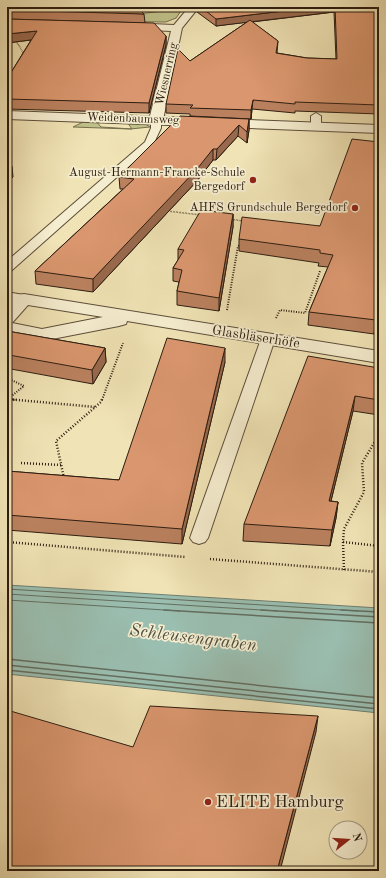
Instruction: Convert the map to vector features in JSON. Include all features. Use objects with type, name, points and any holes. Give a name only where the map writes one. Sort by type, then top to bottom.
[{"type":"street","name":"Wiesnerring","points":[[156,120],[177,28],[194,7]]},
{"type":"street","name":"Wiesnerring","points":[[120,26],[177,28]]},
{"type":"street","name":"Weidenbaumsweg","points":[[7,115],[156,120],[316,121],[379,129]]},
{"type":"street","name":"Glasbläserhöfe","points":[[7,318],[16,297],[132,318],[379,357]]},
{"type":"street","name":"Glasbläserhöfe","points":[[7,328],[42,335],[132,318]]},
{"type":"lane","points":[[7,268],[149,143],[156,128],[156,120]]},
{"type":"lane","points":[[199,538],[268,339]]},
{"type":"path","points":[[18,34],[14,39],[23,51],[24,55],[22,58]]},
{"type":"path","points":[[162,210],[208,216]]},
{"type":"path","points":[[223,218],[246,221]]},
{"type":"path","points":[[228,305],[238,246],[244,243]]},
{"type":"path","points":[[268,339],[280,310],[305,313],[320,271]]},
{"type":"path","points":[[65,483],[56,441],[101,402],[132,318]]},
{"type":"path","points":[[7,378],[24,386],[7,399]]},
{"type":"path","points":[[7,399],[96,407]]},
{"type":"path","points":[[344,570],[344,529],[364,492],[362,463],[379,436]]},
{"type":"path","points":[[21,463],[61,465]]},
{"type":"path","points":[[343,542],[379,546]]},
{"type":"green space","points":[[179,9],[181,11],[176,18],[166,22],[91,21],[97,19]]},
{"type":"green space","points":[[85,121],[96,121],[101,127],[131,129],[73,127]]},
{"type":"green space","points":[[127,122],[144,123],[150,127],[132,129]]},
{"type":"water","name":"Schleusengraben","points":[[7,585],[379,608],[379,713],[7,674]]},
{"type":"building","points":[[7,7],[137,7],[144,14],[7,10]]},
{"type":"building","points":[[201,7],[317,7],[216,19]]},
{"type":"building","points":[[335,7],[379,7],[379,30],[377,30],[379,43],[379,105],[295,102],[295,104],[253,100],[251,110],[190,108],[193,105],[166,104],[178,49],[190,61],[250,20],[278,41],[276,53],[307,58],[337,59]]},
{"type":"building","points":[[7,19],[154,23],[166,36],[149,103],[7,99],[7,79],[37,31],[7,34]]},
{"type":"building","points":[[180,116],[249,119],[247,132],[239,125],[217,149],[213,149],[197,169],[93,279],[35,271],[134,179],[119,177]]},
{"type":"building","points":[[352,139],[379,142],[379,309],[376,320],[309,312],[333,255],[320,253],[320,250],[239,239],[242,217],[320,226]]},
{"type":"building","points":[[7,165],[12,166],[7,170]]},
{"type":"building","points":[[201,210],[233,214],[219,298],[177,291],[182,270],[173,268],[184,250],[178,249]]},
{"type":"building","points":[[7,331],[105,348],[92,370],[9,355],[7,357]]},
{"type":"building","points":[[167,338],[225,348],[182,529],[7,515],[7,471],[119,480]]},
{"type":"building","points":[[308,356],[379,368],[379,400],[355,396],[329,501],[338,502],[332,530],[244,524]]},
{"type":"building","points":[[150,706],[318,716],[277,871],[7,871],[7,710],[133,747]]},
{"type":"place","name":"August-Hermann-Francke-Schule Bergedorf","points":[[253,180]]},
{"type":"place","name":"AHFS Grundschule Bergedorf","points":[[355,208]]},
{"type":"place","name":"ELITE Hamburg","points":[[208,802]]}]
